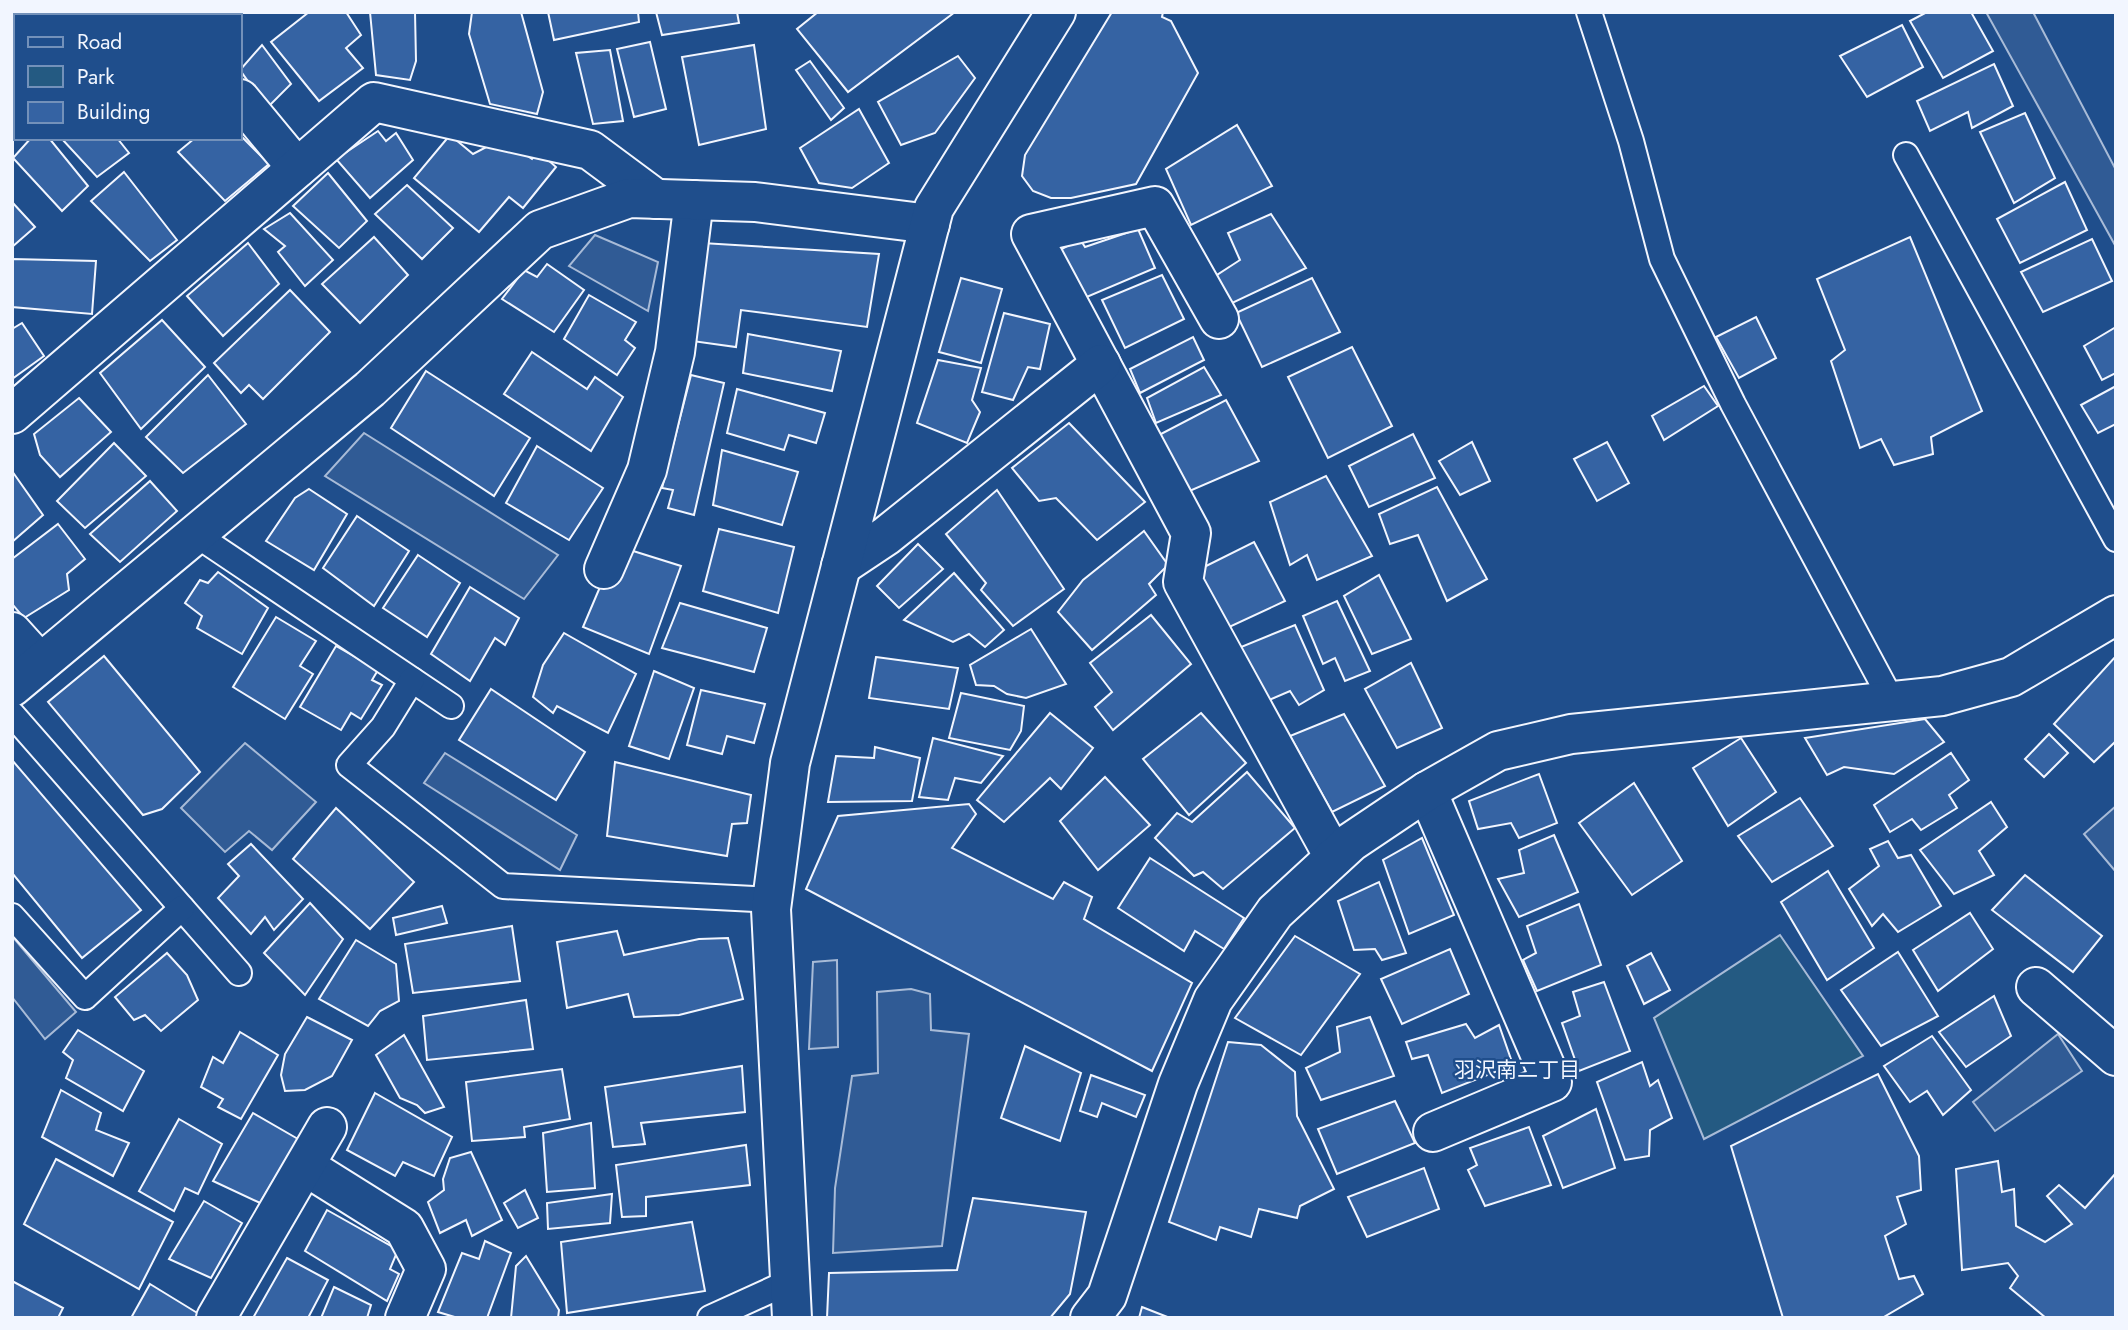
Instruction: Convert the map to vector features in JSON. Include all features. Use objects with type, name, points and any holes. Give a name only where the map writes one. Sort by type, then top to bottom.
[{"type":"street","points":[[791,1299],[773,900],[790,763],[934,208],[1056,12]]},
{"type":"street","points":[[242,101],[298,168]]},
{"type":"street","points":[[12,414],[374,102],[590,150],[656,199]]},
{"type":"street","points":[[12,632],[26,675],[370,389],[540,230],[629,198],[755,202],[930,223]]},
{"type":"street","points":[[604,569],[647,470],[675,352],[694,200]]},
{"type":"street","points":[[1219,319],[1155,206],[1031,234],[1191,533],[1183,582],[1334,858]]},
{"type":"street","points":[[841,566],[886,536],[1101,364]]},
{"type":"street","points":[[1090,1318],[1107,1296],[1178,1084],[1213,1000],[1275,912],[1334,858],[1427,791],[1498,751],[1571,734],[1942,696],[2011,677],[2116,615]]},
{"type":"street","points":[[1427,791],[1552,1082],[1433,1132]]},
{"type":"street","points":[[2036,987],[2116,1056]]},
{"type":"street","points":[[216,1318],[327,1127]]},
{"type":"street","points":[[305,1166],[404,1228],[426,1269],[405,1318]]},
{"type":"lane","points":[[1589,12],[1631,141],[1662,259],[1733,404],[1892,701]]},
{"type":"lane","points":[[1906,155],[2116,539]]},
{"type":"lane","points":[[195,534],[451,706]]},
{"type":"lane","points":[[412,680],[383,727],[349,765],[503,886],[773,900]]},
{"type":"lane","points":[[12,714],[239,973]]},
{"type":"lane","points":[[12,916],[85,997],[181,908]]},
{"type":"lane","points":[[710,1318],[791,1299]]},
{"type":"green space","points":[[1780,935],[1863,1056],[1704,1139],[1654,1018]]},
{"type":"shaded area","points":[[1986,12],[2033,12],[2116,170],[2116,247]]},
{"type":"shaded area","points":[[595,235],[658,262],[648,311],[569,266]]},
{"type":"shaded area","points":[[364,433],[558,555],[524,599],[325,476]]},
{"type":"shaded area","points":[[245,743],[316,802],[272,850],[249,831],[225,852],[181,808]]},
{"type":"shaded area","points":[[445,753],[577,835],[560,870],[424,783]]},
{"type":"shaded area","points":[[2116,806],[2116,872],[2084,834]]},
{"type":"shaded area","points":[[12,936],[76,1012],[45,1039],[12,997]]},
{"type":"shaded area","points":[[837,960],[838,1047],[809,1049],[813,962]]},
{"type":"shaded area","points":[[911,989],[930,994],[931,1030],[969,1034],[942,1246],[833,1253],[835,1188],[852,1076],[878,1073],[877,992]]},
{"type":"shaded area","points":[[2058,1034],[2082,1071],[1995,1131],[1973,1102]]},
{"type":"building","points":[[41,12],[130,14],[42,14]]},
{"type":"building","points":[[204,12],[243,12],[241,14]]},
{"type":"building","points":[[309,12],[346,12],[361,35],[346,48],[363,68],[319,101],[271,42]]},
{"type":"building","points":[[370,12],[415,12],[416,61],[410,80],[376,75]]},
{"type":"building","points":[[472,12],[521,12],[543,92],[537,114],[490,104],[469,34]]},
{"type":"building","points":[[548,12],[638,12],[639,22],[554,40]]},
{"type":"building","points":[[656,12],[737,12],[739,23],[662,35]]},
{"type":"building","points":[[818,12],[955,12],[848,92],[797,29]]},
{"type":"building","points":[[1112,12],[1163,12],[1162,17],[1171,21],[1198,73],[1136,184],[1071,198],[1051,198],[1033,191],[1022,176],[1025,155]]},
{"type":"building","points":[[1927,12],[1971,12],[1993,51],[1943,78],[1910,21]]},
{"type":"building","points":[[1902,25],[1923,67],[1867,97],[1840,56]]},
{"type":"building","points":[[14,28],[14,73],[12,71]]},
{"type":"building","points":[[650,42],[666,109],[634,117],[617,49]]},
{"type":"building","points":[[262,45],[291,84],[267,108],[242,73],[242,68]]},
{"type":"building","points":[[754,45],[766,129],[699,145],[682,57]]},
{"type":"building","points":[[610,50],[623,121],[593,124],[576,53]]},
{"type":"building","points":[[958,56],[975,78],[935,133],[901,145],[878,102]]},
{"type":"building","points":[[810,61],[844,108],[831,120],[796,70]]},
{"type":"building","points":[[1994,64],[2013,106],[1972,128],[1968,112],[1930,131],[1917,101]]},
{"type":"building","points":[[859,109],[889,163],[852,188],[819,183],[800,148]]},
{"type":"building","points":[[2025,113],[2055,178],[2014,203],[1980,132]]},
{"type":"building","points":[[1237,125],[1272,186],[1191,225],[1166,169]]},
{"type":"building","points":[[378,131],[386,141],[396,133],[413,160],[370,198],[336,159]]},
{"type":"building","points":[[450,135],[473,154],[494,143],[520,151],[532,159],[538,151],[556,167],[523,208],[509,197],[479,232],[414,178]]},
{"type":"building","points":[[242,137],[269,164],[225,201],[178,152],[193,140],[242,140]]},
{"type":"building","points":[[29,140],[51,140],[88,186],[62,211],[13,158]]},
{"type":"building","points":[[63,140],[119,140],[129,153],[97,177]]},
{"type":"building","points":[[124,172],[177,240],[150,261],[91,201]]},
{"type":"building","points":[[328,173],[367,221],[339,248],[293,206]]},
{"type":"building","points":[[2065,182],[2087,230],[2020,263],[1997,219]]},
{"type":"building","points":[[407,185],[453,228],[422,259],[375,214]]},
{"type":"building","points":[[12,202],[35,227],[12,247]]},
{"type":"building","points":[[290,213],[333,260],[305,286],[278,252],[285,246],[264,229]]},
{"type":"building","points":[[1271,214],[1306,268],[1228,305],[1217,275],[1240,260],[1228,233]]},
{"type":"building","points":[[1138,229],[1155,268],[1082,299],[1058,251],[1080,239],[1085,247]]},
{"type":"building","points":[[374,237],[408,275],[360,323],[322,284]]},
{"type":"building","points":[[1910,237],[1982,411],[1931,437],[1933,454],[1894,465],[1881,439],[1860,448],[1831,361],[1845,350],[1817,279]]},
{"type":"building","points":[[2092,239],[2112,281],[2043,312],[2021,272]]},
{"type":"building","points":[[248,243],[279,284],[223,336],[187,296]]},
{"type":"building","points":[[702,243],[879,254],[867,327],[741,310],[736,347],[692,341]]},
{"type":"building","points":[[12,259],[96,261],[92,314],[12,307]]},
{"type":"building","points":[[547,264],[584,290],[554,332],[502,299],[524,270],[537,277]]},
{"type":"building","points":[[1162,275],[1184,319],[1125,348],[1102,300]]},
{"type":"building","points":[[961,278],[1002,289],[981,363],[939,352]]},
{"type":"building","points":[[1312,278],[1340,332],[1262,367],[1236,313]]},
{"type":"building","points":[[290,290],[330,332],[263,399],[249,385],[241,393],[214,363]]},
{"type":"building","points":[[589,295],[636,322],[625,340],[635,348],[617,375],[564,339]]},
{"type":"building","points":[[1004,313],[1050,324],[1040,369],[1028,367],[1013,400],[982,392]]},
{"type":"building","points":[[1756,317],[1776,358],[1739,378],[1716,337]]},
{"type":"building","points":[[162,320],[205,367],[141,429],[100,373]]},
{"type":"building","points":[[22,323],[44,356],[12,379],[12,329]]},
{"type":"building","points":[[2116,327],[2116,373],[2102,380],[2084,346]]},
{"type":"building","points":[[748,334],[841,351],[832,391],[743,373]]},
{"type":"building","points":[[1193,337],[1204,360],[1140,393],[1130,369]]},
{"type":"building","points":[[1352,347],[1392,426],[1328,458],[1288,377]]},
{"type":"building","points":[[532,352],[587,389],[595,377],[623,397],[591,451],[504,394]]},
{"type":"building","points":[[938,360],[981,368],[972,400],[980,412],[967,443],[917,423]]},
{"type":"building","points":[[1204,367],[1221,395],[1156,423],[1147,398]]},
{"type":"building","points":[[426,371],[530,438],[494,496],[391,428]]},
{"type":"building","points":[[208,375],[246,424],[183,473],[146,437]]},
{"type":"building","points":[[691,375],[724,383],[694,515],[668,508],[673,490],[662,488]]},
{"type":"building","points":[[1704,386],[1718,406],[1664,440],[1652,416]]},
{"type":"building","points":[[2116,386],[2116,424],[2098,433],[2081,405]]},
{"type":"building","points":[[737,389],[825,413],[816,443],[789,435],[784,450],[727,433]]},
{"type":"building","points":[[79,398],[111,432],[60,477],[40,455],[34,434]]},
{"type":"building","points":[[1226,400],[1259,461],[1185,493],[1159,435]]},
{"type":"building","points":[[1069,423],[1145,502],[1097,540],[1056,498],[1039,501],[1012,468]]},
{"type":"building","points":[[1413,434],[1435,478],[1369,507],[1349,466]]},
{"type":"building","points":[[1472,442],[1490,481],[1460,495],[1439,461]]},
{"type":"building","points":[[1607,442],[1629,483],[1597,501],[1574,459]]},
{"type":"building","points":[[114,443],[146,476],[85,528],[57,501]]},
{"type":"building","points":[[537,446],[603,488],[569,540],[506,503]]},
{"type":"building","points":[[722,450],[798,472],[782,525],[713,505]]},
{"type":"building","points":[[12,471],[43,515],[12,542]]},
{"type":"building","points":[[1326,476],[1372,556],[1317,580],[1307,555],[1290,565],[1270,502]]},
{"type":"building","points":[[150,481],[177,511],[120,562],[90,534]]},
{"type":"building","points":[[1437,487],[1487,579],[1447,601],[1418,535],[1390,544],[1379,514]]},
{"type":"building","points":[[309,489],[347,514],[314,570],[266,541],[295,498]]},
{"type":"building","points":[[997,490],[1064,589],[1013,626],[981,590],[986,583],[946,534]]},
{"type":"building","points":[[357,516],[409,551],[374,606],[323,568]]},
{"type":"building","points":[[58,524],[85,559],[67,574],[69,590],[24,618],[12,604],[12,559]]},
{"type":"building","points":[[719,529],[794,547],[778,613],[703,591]]},
{"type":"building","points":[[1144,531],[1168,565],[1149,584],[1156,595],[1092,650],[1058,612],[1083,580]]},
{"type":"building","points":[[1254,542],[1285,601],[1225,629],[1196,571]]},
{"type":"building","points":[[918,544],[943,569],[899,608],[877,586]]},
{"type":"building","points":[[630,550],[681,566],[649,654],[583,627],[600,587],[626,568]]},
{"type":"building","points":[[418,555],[460,583],[427,637],[383,608]]},
{"type":"building","points":[[218,572],[268,608],[242,654],[197,628],[202,616],[185,603],[200,580],[208,583]]},
{"type":"building","points":[[954,573],[1004,630],[985,647],[969,634],[953,642],[904,620]]},
{"type":"building","points":[[1379,575],[1411,639],[1372,654],[1344,596]]},
{"type":"building","points":[[470,587],[519,618],[505,645],[495,638],[470,681],[431,654]]},
{"type":"building","points":[[1337,601],[1370,671],[1345,681],[1335,658],[1323,664],[1303,616]]},
{"type":"building","points":[[680,603],[767,628],[754,672],[662,648]]},
{"type":"building","points":[[1151,615],[1191,664],[1113,730],[1095,707],[1112,692],[1090,663]]},
{"type":"building","points":[[276,617],[316,641],[300,666],[313,674],[285,719],[233,687]]},
{"type":"building","points":[[1295,625],[1324,690],[1299,705],[1290,691],[1260,704],[1241,647]]},
{"type":"building","points":[[1031,629],[1066,684],[1026,698],[1007,694],[994,686],[976,685],[970,665]]},
{"type":"building","points":[[564,633],[636,674],[608,733],[557,706],[553,713],[533,697],[543,665]]},
{"type":"building","points":[[336,646],[378,670],[372,680],[382,685],[361,719],[351,713],[341,730],[300,707]]},
{"type":"building","points":[[104,656],[200,772],[162,809],[143,815],[48,702]]},
{"type":"building","points":[[2116,656],[2116,741],[2094,762],[2054,724]]},
{"type":"building","points":[[876,657],[958,668],[949,709],[869,698]]},
{"type":"building","points":[[1411,663],[1442,728],[1397,748],[1365,689]]},
{"type":"building","points":[[654,671],[694,688],[669,759],[629,746]]},
{"type":"building","points":[[491,689],[585,752],[556,800],[459,740]]},
{"type":"building","points":[[701,690],[765,704],[754,743],[727,736],[722,754],[687,745]]},
{"type":"building","points":[[961,693],[1024,706],[1021,731],[1010,750],[949,738]]},
{"type":"building","points":[[1050,713],[1093,748],[1061,789],[1050,778],[1004,822],[977,800]]},
{"type":"building","points":[[1201,713],[1246,763],[1189,815],[1143,759]]},
{"type":"building","points":[[1344,714],[1385,786],[1332,812],[1290,736]]},
{"type":"building","points":[[1925,719],[1944,742],[1894,774],[1844,767],[1827,775],[1805,738]]},
{"type":"building","points":[[2049,734],[2068,753],[2044,777],[2025,759]]},
{"type":"building","points":[[933,738],[1003,756],[981,783],[955,778],[948,800],[919,797]]},
{"type":"building","points":[[1741,738],[1776,792],[1728,826],[1693,768]]},
{"type":"building","points":[[875,747],[920,758],[912,801],[828,802],[836,756],[874,758]]},
{"type":"building","points":[[1951,753],[1969,780],[1949,795],[1957,808],[1921,830],[1912,819],[1890,832],[1874,805]]},
{"type":"building","points":[[12,760],[141,910],[82,958],[12,873]]},
{"type":"building","points":[[615,762],[751,795],[747,823],[732,824],[727,856],[607,836]]},
{"type":"building","points":[[1247,772],[1295,828],[1223,889],[1203,872],[1194,876],[1155,838],[1177,813],[1192,822]]},
{"type":"building","points":[[1539,774],[1557,823],[1519,838],[1511,823],[1478,829],[1469,801]]},
{"type":"building","points":[[1105,777],[1150,825],[1098,870],[1060,821]]},
{"type":"building","points":[[1634,783],[1682,861],[1632,895],[1579,823]]},
{"type":"building","points":[[1800,798],[1833,846],[1772,882],[1738,836]]},
{"type":"building","points":[[1991,802],[2007,827],[1979,851],[1994,875],[1954,894],[1920,850]]},
{"type":"building","points":[[969,804],[976,814],[952,848],[1053,899],[1064,882],[1092,897],[1084,919],[1192,983],[1152,1071],[806,889],[838,816]]},
{"type":"building","points":[[336,808],[414,882],[370,929],[293,859]]},
{"type":"building","points":[[1554,835],[1578,892],[1519,917],[1498,879],[1524,873],[1519,850]]},
{"type":"building","points":[[1422,838],[1454,915],[1409,934],[1383,860]]},
{"type":"building","points":[[1888,841],[1898,858],[1911,855],[1941,906],[1898,932],[1883,914],[1872,926],[1849,889],[1879,866],[1870,849]]},
{"type":"building","points":[[251,844],[303,899],[274,930],[265,917],[251,934],[218,898],[239,876],[228,864]]},
{"type":"building","points":[[1150,858],[1244,918],[1224,949],[1195,931],[1184,951],[1118,908]]},
{"type":"building","points":[[1828,871],[1874,948],[1827,980],[1781,902]]},
{"type":"building","points":[[2025,875],[2102,936],[2073,972],[1992,910]]},
{"type":"building","points":[[1379,882],[1406,953],[1382,960],[1375,949],[1354,950],[1338,901]]},
{"type":"building","points":[[310,903],[343,939],[305,995],[264,953]]},
{"type":"building","points":[[1579,904],[1601,965],[1537,991],[1523,960],[1536,953],[1527,926]]},
{"type":"building","points":[[442,906],[447,923],[396,935],[393,918]]},
{"type":"building","points":[[1970,913],[1993,949],[1938,991],[1913,950]]},
{"type":"building","points":[[512,926],[520,981],[413,993],[405,944]]},
{"type":"building","points":[[617,931],[624,955],[699,939],[728,938],[743,999],[679,1015],[634,1017],[628,994],[567,1008],[557,942]]},
{"type":"building","points":[[1295,936],[1360,974],[1301,1055],[1235,1018]]},
{"type":"building","points":[[356,940],[396,964],[399,1001],[380,1011],[368,1026],[319,999]]},
{"type":"building","points":[[1450,949],[1469,994],[1402,1024],[1381,979]]},
{"type":"building","points":[[1898,952],[1938,1016],[1881,1046],[1841,990]]},
{"type":"building","points":[[167,953],[187,975],[198,1000],[161,1031],[145,1015],[134,1020],[115,997]]},
{"type":"building","points":[[1651,953],[1670,990],[1644,1004],[1627,966]]},
{"type":"building","points":[[1604,982],[1630,1051],[1579,1071],[1562,1023],[1580,1016],[1573,992]]},
{"type":"building","points":[[1994,996],[2011,1036],[1966,1067],[1939,1032]]},
{"type":"building","points":[[526,1000],[533,1049],[427,1060],[423,1016]]},
{"type":"building","points":[[307,1017],[352,1040],[332,1076],[305,1090],[285,1091],[281,1075],[285,1054]]},
{"type":"building","points":[[1370,1017],[1394,1076],[1321,1100],[1306,1068],[1340,1052],[1337,1027]]},
{"type":"building","points":[[1466,1024],[1475,1038],[1499,1025],[1513,1065],[1442,1093],[1428,1055],[1412,1059],[1406,1042]]},
{"type":"building","points":[[78,1030],[144,1071],[123,1111],[66,1078],[73,1060],[63,1052]]},
{"type":"building","points":[[240,1032],[278,1055],[241,1119],[218,1107],[223,1099],[201,1087],[213,1057],[223,1063]]},
{"type":"building","points":[[404,1035],[444,1107],[425,1113],[417,1105],[400,1098],[376,1055]]},
{"type":"building","points":[[1932,1036],[1971,1090],[1943,1115],[1927,1091],[1910,1102],[1884,1066]]},
{"type":"building","points":[[1228,1042],[1261,1045],[1295,1072],[1297,1116],[1334,1189],[1300,1206],[1297,1218],[1259,1209],[1251,1237],[1220,1227],[1216,1240],[1169,1222]]},
{"type":"building","points":[[1025,1046],[1081,1073],[1060,1141],[1001,1118]]},
{"type":"building","points":[[1642,1062],[1650,1086],[1658,1080],[1672,1118],[1650,1130],[1649,1156],[1625,1160],[1597,1082]]},
{"type":"building","points":[[742,1066],[745,1112],[641,1123],[645,1144],[613,1147],[605,1087]]},
{"type":"building","points":[[562,1069],[570,1119],[524,1127],[525,1137],[472,1141],[466,1082]]},
{"type":"building","points":[[1878,1074],[1919,1156],[1921,1190],[1897,1197],[1906,1224],[1885,1236],[1899,1279],[1914,1276],[1923,1294],[1882,1318],[1783,1318],[1731,1146]]},
{"type":"building","points":[[1091,1075],[1145,1095],[1136,1117],[1102,1103],[1097,1117],[1080,1111]]},
{"type":"building","points":[[61,1090],[101,1113],[96,1130],[129,1143],[113,1176],[42,1137]]},
{"type":"building","points":[[375,1093],[452,1137],[434,1176],[403,1162],[395,1176],[347,1150]]},
{"type":"building","points":[[1395,1101],[1415,1143],[1337,1174],[1318,1129]]},
{"type":"building","points":[[1596,1109],[1615,1168],[1563,1188],[1543,1136]]},
{"type":"building","points":[[253,1113],[298,1139],[260,1203],[213,1181]]},
{"type":"building","points":[[179,1119],[222,1144],[198,1194],[185,1188],[174,1211],[139,1191]]},
{"type":"building","points":[[591,1123],[595,1188],[547,1192],[543,1133]]},
{"type":"building","points":[[1529,1127],[1551,1185],[1485,1206],[1468,1170],[1477,1165],[1470,1148]]},
{"type":"building","points":[[746,1145],[750,1185],[646,1197],[646,1216],[622,1217],[616,1165]]},
{"type":"building","points":[[471,1152],[502,1220],[472,1236],[466,1220],[440,1233],[428,1202],[444,1190],[443,1179],[450,1158]]},
{"type":"building","points":[[56,1159],[173,1222],[139,1289],[24,1224]]},
{"type":"building","points":[[1998,1161],[2002,1192],[2014,1189],[2016,1226],[2045,1242],[2072,1224],[2047,1196],[2059,1185],[2085,1208],[2116,1173],[2116,1318],[2046,1318],[2010,1288],[2018,1276],[2008,1263],[1962,1270],[1956,1169]]},
{"type":"building","points":[[1424,1168],[1439,1209],[1367,1237],[1348,1197]]},
{"type":"building","points":[[525,1190],[538,1218],[518,1228],[504,1203]]},
{"type":"building","points":[[612,1194],[610,1223],[548,1229],[547,1203]]},
{"type":"building","points":[[973,1198],[1086,1212],[1070,1294],[1050,1318],[827,1318],[829,1273],[957,1270]]},
{"type":"building","points":[[204,1201],[242,1223],[211,1278],[169,1259]]},
{"type":"building","points":[[327,1210],[398,1250],[390,1269],[399,1274],[387,1301],[305,1251]]},
{"type":"building","points":[[692,1222],[705,1291],[567,1313],[561,1242]]},
{"type":"building","points":[[485,1241],[511,1253],[487,1318],[458,1318],[438,1312],[462,1253],[479,1259]]},
{"type":"building","points":[[526,1256],[559,1310],[558,1318],[511,1318],[516,1266]]},
{"type":"building","points":[[287,1258],[328,1280],[308,1318],[253,1318]]},
{"type":"building","points":[[12,1281],[63,1308],[58,1318],[12,1318]]},
{"type":"building","points":[[150,1284],[199,1314],[197,1318],[131,1318]]},
{"type":"building","points":[[334,1287],[371,1305],[367,1318],[321,1318]]},
{"type":"building","points":[[1142,1307],[1170,1318],[1139,1318]]},
{"type":"district","name":"羽沢南二丁目","points":[[1517,1070]]}]
